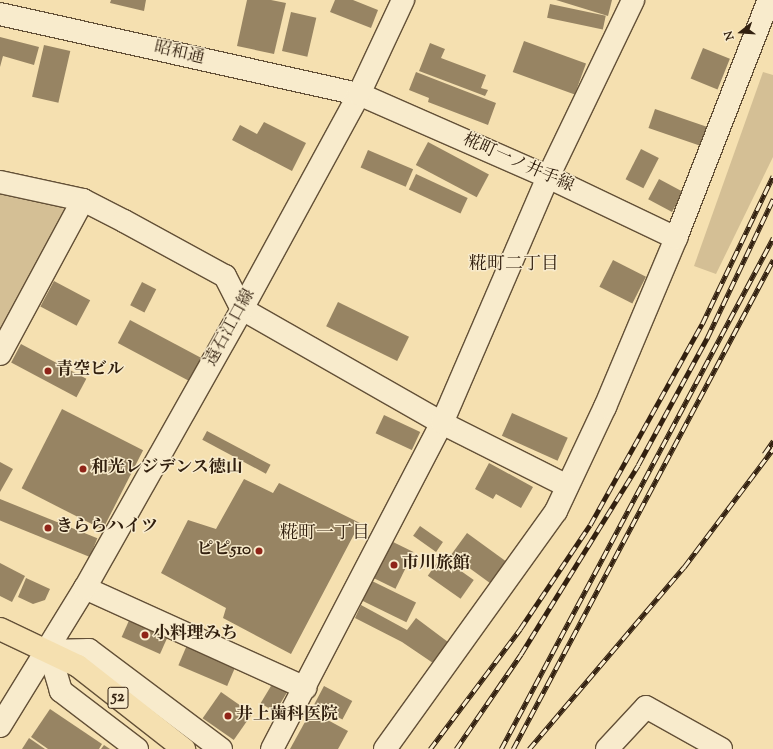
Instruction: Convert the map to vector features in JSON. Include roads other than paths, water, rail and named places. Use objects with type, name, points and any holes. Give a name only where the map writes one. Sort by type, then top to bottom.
[{"type":"main road","name":"52","points":[[0,629],[78,666],[184,749]]},
{"type":"street","name":"遠石江口線","points":[[0,726],[49,651],[242,309],[359,94],[403,0]]},
{"type":"street","points":[[272,749],[442,422],[548,177],[633,0]]},
{"type":"street","points":[[385,749],[556,511],[605,407],[676,238],[769,0]]},
{"type":"street","name":"昭和通","points":[[0,14],[359,94]]},
{"type":"street","name":"椛町一ノ井手線","points":[[359,94],[548,177],[676,238]]},
{"type":"street","points":[[0,182],[83,200],[225,276],[242,309],[442,422],[567,486]]},
{"type":"street","points":[[0,354],[83,200]]},
{"type":"street","points":[[85,588],[305,688]]},
{"type":"street","points":[[136,749],[61,692],[49,651],[89,650],[221,749]]},
{"type":"street","points":[[607,749],[646,706],[721,749]]},
{"type":"railway","points":[[430,749],[520,629],[590,525],[702,324],[773,176]]},
{"type":"railway","points":[[456,749],[521,654],[638,465],[707,338],[773,199]]},
{"type":"railway","points":[[501,749],[773,238]]},
{"type":"railway","points":[[513,749],[773,260]]},
{"type":"railway","points":[[764,454],[773,441]]},
{"type":"railway","points":[[529,749],[684,567],[773,449]]},
{"type":"place","name":"青空ビル","points":[[48,371]]},
{"type":"place","name":"和光レジデンス徳山","points":[[83,469]]},
{"type":"place","name":"きららハイツ","points":[[48,528]]},
{"type":"place","name":"ピピ510","points":[[259,551]]},
{"type":"place","name":"市川旅館","points":[[394,565]]},
{"type":"place","name":"小料理みち","points":[[145,635]]},
{"type":"place","name":"井上歯科医院","points":[[228,716]]},
{"type":"district","name":"糀町二丁目","points":[[514,265]]},
{"type":"district","name":"糀町一丁目","points":[[325,534]]}]
